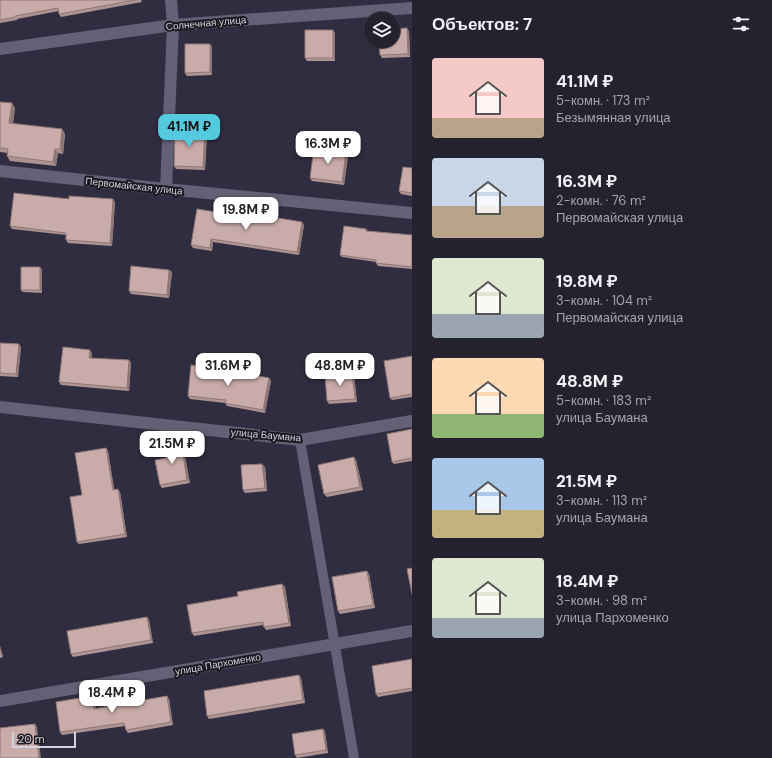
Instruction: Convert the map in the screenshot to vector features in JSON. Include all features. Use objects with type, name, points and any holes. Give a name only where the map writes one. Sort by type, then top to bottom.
[{"type":"street","points":[[166,189],[173,25],[171,0]]},
{"type":"street","name":"Солнечная улица","points":[[0,49],[173,25],[412,8]]},
{"type":"street","name":"Первомайская улица","points":[[0,170],[166,189],[412,213]]},
{"type":"street","name":"улица Баумана","points":[[0,407],[300,440],[412,421]]},
{"type":"street","name":"улица Пархоменко","points":[[0,701],[412,630]]},
{"type":"lane","points":[[300,440],[354,758]]},
{"type":"building","points":[[0,0],[135,0],[59,14],[58,8],[0,20]]},
{"type":"building","points":[[400,28],[407,28],[408,54],[380,55],[380,48],[400,48]]},
{"type":"building","points":[[305,30],[333,30],[333,58],[305,58]]},
{"type":"building","points":[[185,44],[210,44],[210,72],[185,73]]},
{"type":"building","points":[[0,102],[12,103],[9,123],[62,129],[60,149],[55,149],[53,162],[7,156],[8,149],[0,148]]},
{"type":"building","points":[[175,129],[205,130],[203,167],[174,166]]},
{"type":"building","points":[[314,148],[346,153],[342,182],[310,178]]},
{"type":"building","points":[[403,167],[412,168],[412,193],[399,191]]},
{"type":"building","points":[[14,193],[69,199],[69,196],[113,199],[110,243],[66,240],[66,233],[10,226]]},
{"type":"building","points":[[197,209],[266,220],[266,216],[302,222],[297,252],[211,239],[210,248],[191,245]]},
{"type":"building","points":[[344,226],[366,229],[366,231],[412,235],[412,267],[376,263],[376,260],[340,255]]},
{"type":"building","points":[[131,266],[169,270],[167,295],[129,291]]},
{"type":"building","points":[[21,267],[40,267],[40,290],[21,290]]},
{"type":"building","points":[[0,343],[19,344],[16,374],[0,373]]},
{"type":"building","points":[[63,347],[90,350],[89,358],[129,360],[127,388],[59,382]]},
{"type":"building","points":[[412,356],[412,394],[390,398],[384,361]]},
{"type":"building","points":[[191,365],[269,378],[263,410],[225,403],[226,400],[188,396]]},
{"type":"building","points":[[352,372],[355,399],[327,401],[325,375]]},
{"type":"building","points":[[412,429],[412,458],[392,462],[387,434]]},
{"type":"building","points":[[181,443],[187,480],[160,485],[155,460],[166,458],[164,446]]},
{"type":"building","points":[[106,448],[113,490],[118,489],[125,534],[77,542],[70,497],[82,495],[75,453]]},
{"type":"building","points":[[354,457],[360,487],[324,494],[318,465]]},
{"type":"building","points":[[262,464],[265,488],[243,490],[241,465]]},
{"type":"building","points":[[412,568],[412,594],[407,569]]},
{"type":"building","points":[[367,571],[373,605],[338,611],[332,577]]},
{"type":"building","points":[[282,584],[289,623],[264,627],[263,622],[192,633],[187,605],[238,596],[237,592]]},
{"type":"building","points":[[147,617],[151,640],[71,654],[67,631]]},
{"type":"building","points":[[412,659],[412,688],[376,694],[372,666]]},
{"type":"building","points":[[299,675],[303,700],[207,716],[204,691]]},
{"type":"building","points":[[92,696],[94,709],[167,696],[171,722],[126,730],[124,723],[60,732],[56,702]]},
{"type":"building","points":[[35,724],[39,758],[0,758],[0,728]]},
{"type":"building","points":[[323,729],[326,750],[295,755],[292,734]]}]
